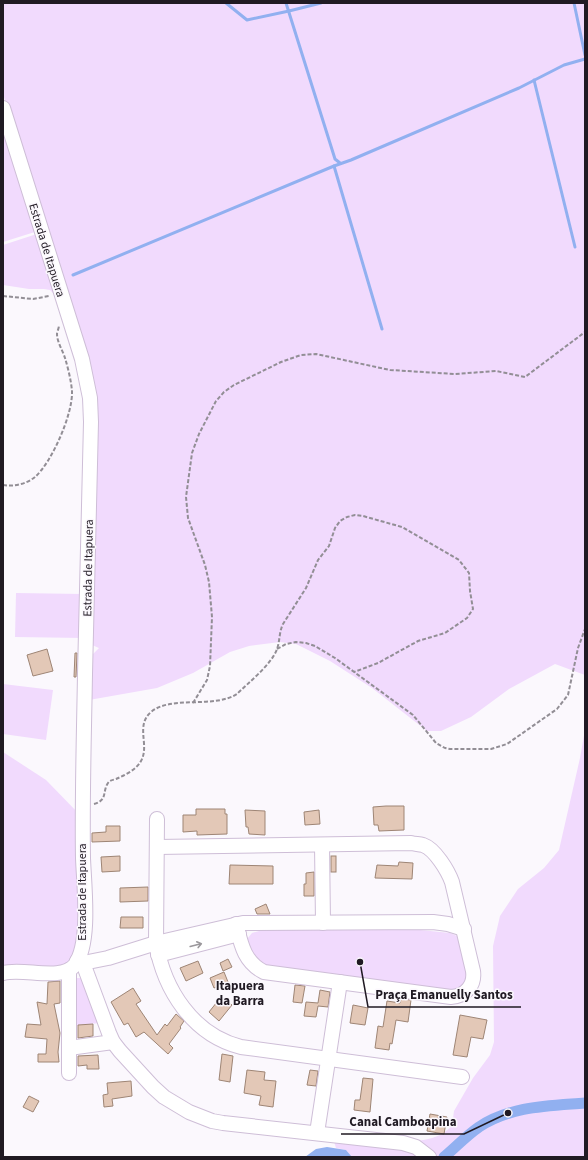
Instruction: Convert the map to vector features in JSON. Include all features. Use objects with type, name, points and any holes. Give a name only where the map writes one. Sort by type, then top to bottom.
[{"type":"street","name":"Estrada de Itapuera","points":[[3,108],[6,129],[82,359],[90,404],[91,430],[82,805],[85,924],[84,939],[76,965],[69,1048],[69,1073]]},
{"type":"street","points":[[157,820],[157,949],[168,981],[186,1012],[208,1034],[224,1042],[241,1046],[462,1077]]},
{"type":"street","points":[[157,847],[411,843],[424,845],[433,852],[450,876],[464,929],[474,976],[473,981],[468,990],[460,995],[451,997],[264,972],[258,969],[249,960],[243,949],[237,929]]},
{"type":"street","points":[[322,845],[323,923]]},
{"type":"street","points":[[3,973],[13,971],[57,973],[76,965],[157,949],[237,929],[323,923],[433,922],[448,924],[464,929]]},
{"type":"street","points":[[76,965],[113,1042],[153,1087],[164,1097],[189,1112],[223,1123],[403,1143],[416,1147],[429,1157]]},
{"type":"street","points":[[317,1134],[340,982]]},
{"type":"street","points":[[69,1048],[113,1042]]},
{"type":"path","points":[[3,296],[33,299],[60,293]]},
{"type":"path","points":[[3,485],[10,486],[22,484],[34,478],[39,473],[55,449],[67,421],[72,392],[67,363],[57,335],[60,322]]},
{"type":"path","points":[[193,703],[207,680],[210,666],[212,618],[210,588],[205,564],[188,518],[186,497],[192,453],[199,434],[216,401],[224,392],[234,385],[281,362],[301,355],[316,354],[390,370],[455,374],[496,371],[525,377],[585,332]]},
{"type":"path","points":[[82,805],[101,801],[104,797],[107,784],[136,768],[144,754],[145,746],[142,730],[150,713],[158,707],[167,705],[225,700],[231,698],[272,659],[277,649],[280,631],[283,624],[306,588],[318,560],[329,546],[335,528],[340,521],[347,517],[359,515],[402,527],[459,560],[469,573],[473,609],[467,618],[445,633],[418,641],[378,663],[354,672]]},
{"type":"path","points":[[277,649],[286,644],[296,642],[315,646],[335,658],[413,715],[440,746],[450,749],[491,749],[507,744],[557,709],[568,694],[578,648],[585,629]]},
{"type":"shaded area","points":[[3,3],[585,3],[585,675],[555,664],[509,689],[471,717],[441,731],[427,731],[372,688],[330,661],[296,644],[280,642],[249,646],[230,652],[193,673],[157,688],[89,700],[90,657],[99,648],[90,644],[87,437],[82,376],[57,297],[50,290],[29,289],[3,285],[3,245],[46,231],[3,94]]},
{"type":"shaded area","points":[[8,136],[38,231],[3,242],[3,137]]},
{"type":"shaded area","points":[[16,593],[83,594],[83,638],[15,637]]},
{"type":"shaded area","points":[[3,684],[53,690],[46,740],[3,734]]},
{"type":"shaded area","points":[[585,730],[585,1157],[352,1157],[346,1150],[336,1148],[331,1132],[386,1140],[415,1141],[440,1135],[452,1126],[454,1111],[473,1078],[490,1055],[494,1042],[493,946],[500,916],[518,889],[544,868],[559,850]]},
{"type":"shaded area","points":[[3,752],[46,780],[80,815],[80,930],[76,952],[66,967],[3,970]]},
{"type":"shaded area","points":[[401,928],[450,933],[457,936],[469,978],[457,993],[265,968],[256,963],[247,939],[252,933],[266,929]]},
{"type":"shaded area","points":[[76,978],[83,978],[100,1023],[71,1026]]},
{"type":"water","points":[[327,1147],[346,1150],[352,1157],[305,1157],[316,1149]]},
{"type":"building","points":[[47,649],[53,671],[33,676],[27,655]]},
{"type":"building","points":[[75,653],[77,653],[76,677],[74,677]]},
{"type":"building","points":[[404,806],[404,830],[379,831],[378,825],[374,825],[373,807]]},
{"type":"building","points":[[196,809],[225,809],[225,814],[227,814],[227,834],[197,835],[197,831],[183,832],[183,815],[196,815]]},
{"type":"building","points":[[245,810],[265,811],[265,835],[249,834],[248,827],[246,827]]},
{"type":"building","points":[[319,810],[320,824],[305,825],[304,812]]},
{"type":"building","points":[[106,826],[120,826],[120,841],[92,842],[92,833],[106,832]]},
{"type":"building","points":[[120,856],[120,871],[102,872],[101,857]]},
{"type":"building","points":[[331,856],[336,856],[336,872],[331,872]]},
{"type":"building","points":[[399,862],[413,863],[412,879],[375,878],[377,865],[398,866]]},
{"type":"building","points":[[230,865],[273,866],[273,884],[229,884]]},
{"type":"building","points":[[314,872],[314,896],[304,896],[306,873]]},
{"type":"building","points":[[148,887],[148,901],[120,902],[120,888]]},
{"type":"building","points":[[266,904],[270,914],[257,914],[255,909]]},
{"type":"building","points":[[121,917],[143,917],[143,928],[120,928]]},
{"type":"building","points":[[228,959],[232,967],[223,971],[220,963]]},
{"type":"building","points":[[198,961],[203,973],[186,981],[180,968]]},
{"type":"building","points":[[224,972],[228,982],[214,988],[210,978]]},
{"type":"building","points":[[60,981],[60,1003],[54,1004],[60,1033],[58,1052],[59,1062],[38,1062],[38,1054],[46,1054],[47,1039],[25,1037],[27,1024],[41,1025],[37,1002],[47,1004],[48,982]]},
{"type":"building","points":[[295,985],[305,986],[302,1003],[293,1002]]},
{"type":"building","points":[[133,988],[141,1001],[136,1004],[157,1035],[165,1024],[167,1026],[176,1014],[184,1021],[180,1027],[181,1028],[169,1044],[173,1048],[168,1054],[144,1032],[136,1037],[128,1023],[124,1025],[111,1002]]},
{"type":"building","points":[[320,990],[330,992],[328,1007],[318,1006],[316,1017],[304,1016],[306,1002],[318,1003]]},
{"type":"building","points":[[221,997],[232,1005],[219,1021],[209,1012]]},
{"type":"building","points":[[401,999],[411,1000],[408,1022],[396,1020],[392,1044],[390,1043],[389,1050],[375,1048],[378,1026],[383,1027],[387,1001],[400,1003]]},
{"type":"building","points":[[353,1005],[368,1008],[365,1025],[350,1023]]},
{"type":"building","points":[[460,1015],[487,1020],[483,1039],[471,1037],[467,1057],[453,1055]]},
{"type":"building","points":[[93,1024],[93,1036],[78,1038],[78,1025]]},
{"type":"building","points":[[222,1054],[233,1056],[230,1082],[219,1080]]},
{"type":"building","points":[[98,1055],[99,1069],[87,1069],[87,1065],[78,1066],[78,1056]]},
{"type":"building","points":[[247,1070],[265,1072],[264,1080],[276,1081],[273,1107],[259,1105],[261,1096],[244,1093]]},
{"type":"building","points":[[310,1070],[318,1071],[316,1086],[307,1085]]},
{"type":"building","points":[[363,1078],[373,1079],[370,1112],[354,1110],[355,1100],[360,1100]]},
{"type":"building","points":[[131,1081],[132,1096],[112,1099],[113,1106],[104,1107],[103,1095],[108,1094],[107,1083]]},
{"type":"building","points":[[29,1096],[39,1101],[33,1112],[23,1107]]},
{"type":"building","points":[[430,1114],[447,1117],[444,1134],[427,1131]]},
{"type":"waterway","points":[[226,3],[247,20],[321,3]]},
{"type":"waterway","points":[[286,3],[335,159],[340,163]]},
{"type":"waterway","points":[[574,3],[585,55]]},
{"type":"waterway","points":[[73,275],[351,160],[519,88],[564,65],[585,59]]},
{"type":"waterway","points":[[534,80],[575,247]]},
{"type":"waterway","points":[[334,166],[382,329]]},
{"type":"waterway","points":[[444,1157],[479,1127],[504,1115],[530,1108],[585,1103]]},
{"type":"place","name":"Praça Emanuelly Santos","points":[[360,962]]},
{"type":"place","name":"Canal Camboapina","points":[[508,1113]]},
{"type":"district","name":"Itapuera da Barra","points":[[240,992]]}]
